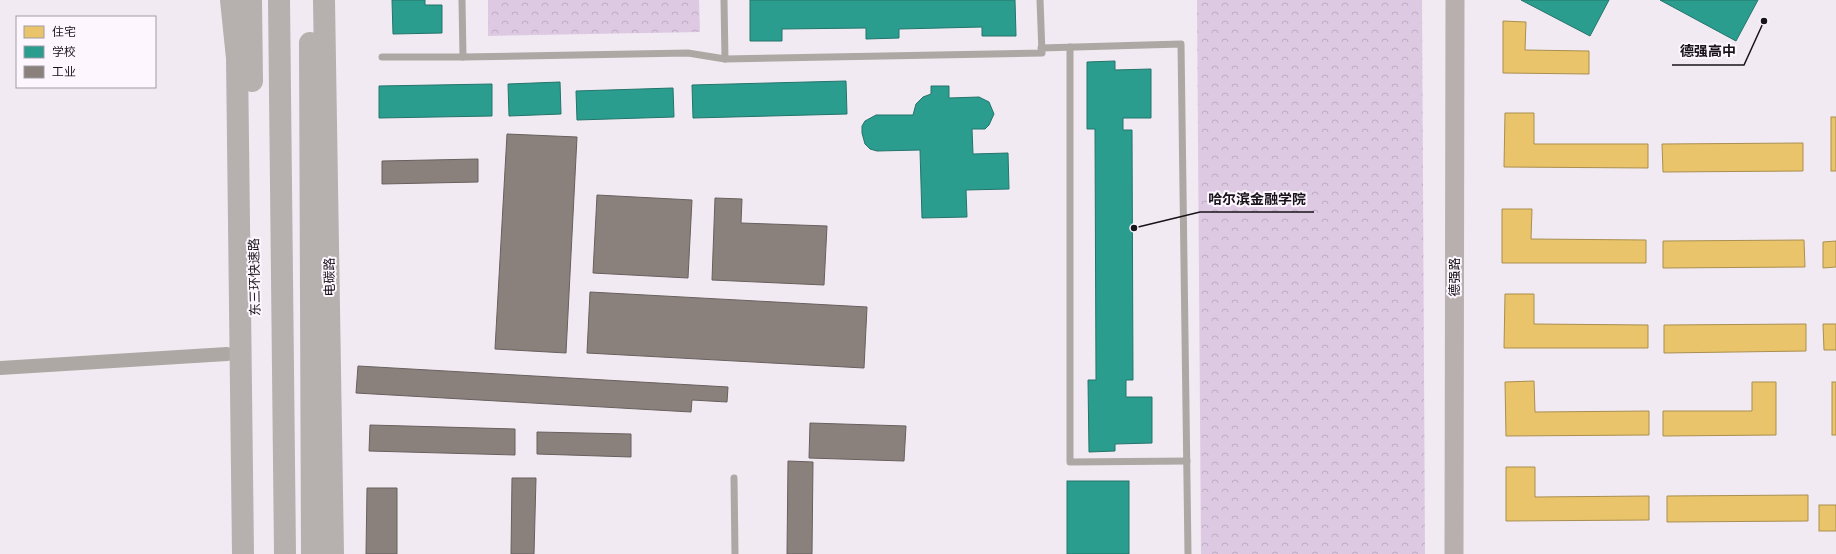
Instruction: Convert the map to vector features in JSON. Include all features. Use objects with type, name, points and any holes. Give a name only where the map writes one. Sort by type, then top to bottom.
[{"type":"highway","points":[[228,0],[227,354],[230,554]]},
{"type":"highway","points":[[231,0],[237,58],[243,554]]},
{"type":"highway","name":"东三环快速路","points":[[251,0],[258,554]]},
{"type":"highway","points":[[279,0],[285,554]]},
{"type":"highway","points":[[310,0],[312,554]]},
{"type":"highway","name":"电碳路","points":[[324,0],[333,554]]},
{"type":"street","name":"德强路","points":[[1444,554],[1445,0]]},
{"type":"street","name":"德强路","points":[[1454,554],[1455,0]]},
{"type":"street","points":[[0,368],[227,354]]},
{"type":"lane","points":[[462,0],[463,57]]},
{"type":"lane","points":[[724,0],[724,59]]},
{"type":"lane","points":[[382,57],[688,53],[724,59],[1042,53],[1040,0]]},
{"type":"lane","points":[[1042,48],[1181,44],[1188,554]]},
{"type":"lane","points":[[1070,47],[1070,462],[1187,461]]},
{"type":"lane","points":[[734,478],[735,554]]},
{"type":"green space","points":[[488,0],[699,0],[700,32],[488,36]]},
{"type":"green space","points":[[1197,0],[1422,0],[1425,554],[1201,554]]},
{"type":"building: 住宅","points":[[1503,21],[1526,22],[1525,50],[1589,51],[1589,74],[1503,73]]},
{"type":"building: 住宅","points":[[1505,113],[1534,113],[1534,144],[1648,144],[1648,168],[1504,167]]},
{"type":"building: 住宅","points":[[1831,117],[1836,117],[1836,171],[1831,171]]},
{"type":"building: 住宅","points":[[1803,143],[1803,171],[1663,172],[1662,144]]},
{"type":"building: 住宅","points":[[1502,209],[1532,209],[1531,239],[1646,240],[1646,263],[1502,263]]},
{"type":"building: 住宅","points":[[1804,240],[1805,267],[1663,268],[1663,241]]},
{"type":"building: 住宅","points":[[1836,241],[1836,267],[1823,268],[1823,242]]},
{"type":"building: 住宅","points":[[1505,294],[1534,294],[1534,324],[1648,325],[1648,348],[1504,348]]},
{"type":"building: 住宅","points":[[1806,324],[1806,351],[1664,353],[1664,325]]},
{"type":"building: 住宅","points":[[1823,324],[1836,324],[1836,350],[1824,350]]},
{"type":"building: 住宅","points":[[1534,381],[1535,412],[1649,411],[1649,435],[1506,436],[1505,382]]},
{"type":"building: 住宅","points":[[1752,382],[1776,382],[1776,435],[1663,436],[1663,411],[1752,411]]},
{"type":"building: 住宅","points":[[1832,382],[1836,382],[1836,435],[1832,435]]},
{"type":"building: 住宅","points":[[1506,467],[1535,467],[1535,497],[1649,496],[1649,520],[1506,521]]},
{"type":"building: 住宅","points":[[1808,495],[1808,521],[1667,522],[1667,496]]},
{"type":"building: 住宅","points":[[1819,505],[1836,505],[1836,531],[1819,531]]},
{"type":"building: 学校","points":[[392,0],[425,0],[425,5],[442,5],[442,33],[393,34]]},
{"type":"building: 学校","points":[[750,0],[1015,0],[1016,36],[982,36],[982,27],[899,29],[899,38],[866,39],[866,28],[782,29],[782,41],[750,41]]},
{"type":"building: 学校","points":[[1521,0],[1609,0],[1590,36]]},
{"type":"building: 学校","points":[[1660,0],[1758,0],[1736,41]]},
{"type":"building: 学校","points":[[1115,61],[1115,70],[1151,69],[1151,118],[1123,118],[1123,130],[1132,130],[1133,380],[1126,380],[1126,397],[1152,397],[1152,443],[1115,444],[1115,451],[1089,452],[1088,380],[1096,380],[1095,129],[1087,129],[1087,62]]},
{"type":"building: 学校","points":[[846,81],[847,114],[693,118],[692,85]]},
{"type":"building: 学校","points":[[560,82],[561,114],[509,116],[508,84]]},
{"type":"building: 学校","points":[[492,84],[492,116],[379,118],[379,86]]},
{"type":"building: 学校","points":[[931,86],[949,86],[949,98],[979,97],[989,102],[994,114],[989,125],[985,129],[972,129],[973,154],[1008,153],[1009,189],[966,190],[967,217],[922,218],[920,150],[877,151],[870,149],[865,144],[862,126],[865,121],[876,115],[913,115],[916,104],[923,97],[931,94]]},
{"type":"building: 学校","points":[[673,88],[674,117],[577,120],[576,91]]},
{"type":"building: 学校","points":[[1067,481],[1129,481],[1129,554],[1067,554]]},
{"type":"building: 工业","points":[[507,134],[577,137],[566,353],[495,349]]},
{"type":"building: 工业","points":[[478,159],[478,182],[382,184],[382,161]]},
{"type":"building: 工业","points":[[597,195],[692,200],[688,278],[593,273]]},
{"type":"building: 工业","points":[[715,198],[742,199],[741,223],[827,226],[824,285],[712,280]]},
{"type":"building: 工业","points":[[590,292],[867,307],[864,368],[587,353]]},
{"type":"building: 工业","points":[[358,366],[728,387],[727,402],[692,400],[691,412],[356,393]]},
{"type":"building: 工业","points":[[810,423],[906,426],[904,461],[809,458]]},
{"type":"building: 工业","points":[[370,425],[515,429],[515,455],[369,451]]},
{"type":"building: 工业","points":[[537,432],[631,434],[631,457],[537,454]]},
{"type":"building: 工业","points":[[788,461],[813,462],[812,554],[787,554]]},
{"type":"building: 工业","points":[[512,478],[536,478],[534,554],[511,554]]},
{"type":"building: 工业","points":[[367,488],[397,488],[397,554],[366,554]]},
{"type":"place","name":"德强高中","points":[[1764,21]]},
{"type":"place","name":"哈尔滨金融学院","points":[[1134,228]]}]
